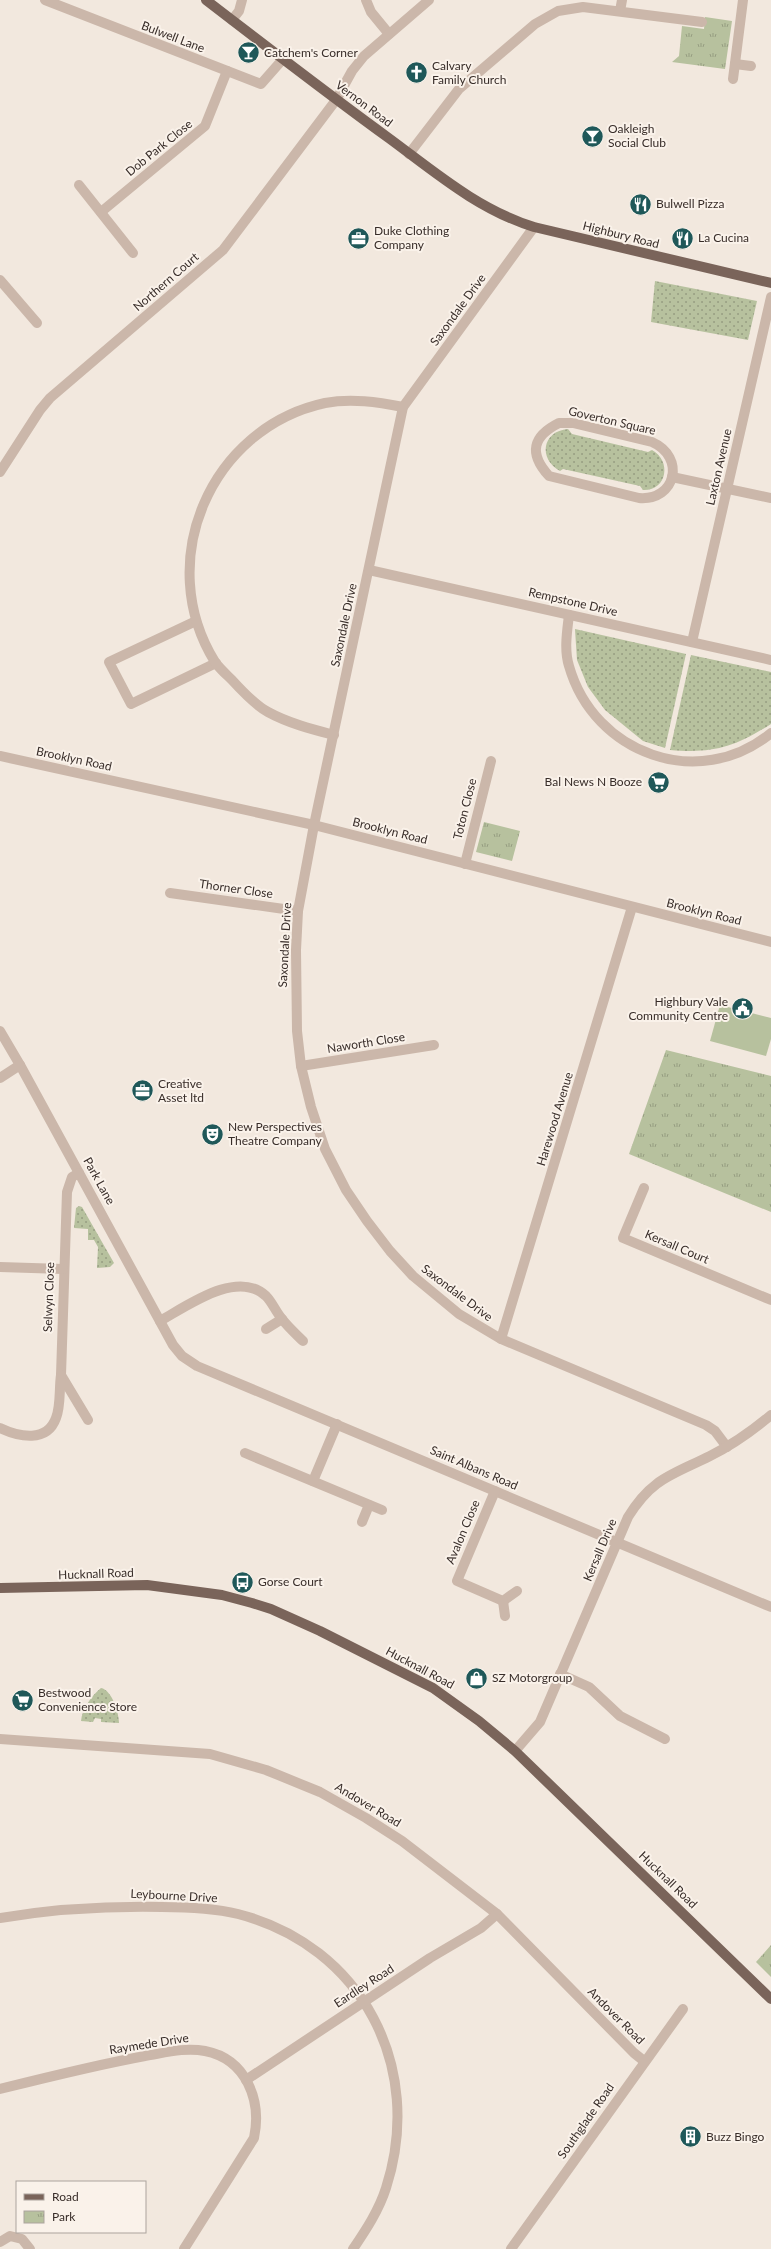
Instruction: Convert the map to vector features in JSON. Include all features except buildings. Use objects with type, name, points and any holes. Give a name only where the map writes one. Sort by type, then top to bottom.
[{"type":"main road","name":"Vernon Road","points":[[206,0],[336,100],[464,194],[512,220]]},
{"type":"main road","name":"Highbury Road","points":[[512,220],[534,228],[771,283]]},
{"type":"main road","name":"Hucknall Road","points":[[0,1588],[146,1585],[222,1595],[252,1602],[271,1609],[320,1631],[433,1688],[474,1717],[515,1751],[771,1999]]},
{"type":"street","points":[[232,20],[239,11],[242,0]]},
{"type":"street","points":[[366,0],[371,12],[389,34]]},
{"type":"street","name":"Northern Court","points":[[0,472],[40,410],[50,398],[223,250],[336,100],[352,71],[364,56],[430,0]]},
{"type":"street","points":[[620,12],[622,0]]},
{"type":"street","points":[[733,80],[743,0]]},
{"type":"street","name":"Bulwell Lane","points":[[51,1],[261,84],[283,59]]},
{"type":"street","points":[[409,154],[459,89],[535,24],[558,11],[583,7],[702,22]]},
{"type":"street","points":[[734,64],[751,66]]},
{"type":"street","name":"Dob Park Close","points":[[101,212],[205,126],[227,71]]},
{"type":"street","points":[[79,185],[133,253]]},
{"type":"street","name":"Saxondale Drive","points":[[534,228],[403,407],[314,826],[298,911],[295,991],[301,1066],[311,1107],[325,1148],[346,1190],[367,1222],[390,1251],[413,1276],[459,1314],[501,1339],[706,1425],[715,1431],[727,1447]]},
{"type":"street","points":[[2,285],[37,323]]},
{"type":"street","name":"Laxton Avenue","points":[[692,642],[771,297]]},
{"type":"street","points":[[334,735],[301,726],[267,712],[240,689],[216,663],[196,621],[190,584],[191,543],[203,503],[220,472],[251,440],[286,416],[326,403],[367,400],[403,407]]},
{"type":"street","name":"Goverton Square","points":[[560,423],[573,423],[652,442],[662,446],[669,454],[673,466],[672,477],[668,487],[660,494],[650,499],[562,480],[549,476],[539,466],[535,453],[538,438],[546,430],[560,423]]},
{"type":"street","points":[[672,477],[771,498]]},
{"type":"street","name":"Rempstone Drive","points":[[369,570],[771,660]]},
{"type":"street","points":[[569,615],[566,641],[568,666],[582,697],[599,721],[620,739],[666,760],[690,763],[714,759],[740,752],[771,733]]},
{"type":"street","points":[[196,621],[109,662],[131,704],[216,663]]},
{"type":"street","name":"Brooklyn Road","points":[[0,756],[314,826],[771,942]]},
{"type":"street","name":"Toton Close","points":[[465,864],[491,761]]},
{"type":"street","name":"Thorner Close","points":[[170,893],[298,911]]},
{"type":"street","name":"Harewood Avenue","points":[[501,1339],[632,907]]},
{"type":"street","name":"Park Lane","points":[[0,1031],[20,1065],[172,1345]]},
{"type":"street","name":"Naworth Close","points":[[301,1066],[434,1045]]},
{"type":"street","points":[[0,1078],[20,1065]]},
{"type":"street","name":"Selwyn Close","points":[[61,1374],[63,1269],[67,1192],[72,1177],[79,1173]]},
{"type":"street","name":"Kersall Court","points":[[644,1188],[623,1238],[771,1300]]},
{"type":"street","points":[[0,1267],[63,1269]]},
{"type":"street","points":[[160,1321],[222,1288],[239,1285],[255,1289],[266,1296],[282,1319],[303,1341]]},
{"type":"street","points":[[266,1329],[282,1319]]},
{"type":"street","name":"Saint Albans Road","points":[[172,1345],[190,1363],[771,1607]]},
{"type":"street","points":[[61,1374],[88,1420]]},
{"type":"street","points":[[0,1428],[14,1434],[36,1436],[45,1432],[57,1417],[61,1374]]},
{"type":"street","name":"Kersall Drive","points":[[515,1751],[540,1722],[617,1542],[636,1504],[657,1483],[675,1471],[727,1447],[753,1430],[771,1415]]},
{"type":"street","points":[[313,1481],[336,1424]]},
{"type":"street","points":[[245,1453],[382,1510]]},
{"type":"street","name":"Avalon Close","points":[[495,1491],[457,1581],[504,1601]]},
{"type":"street","points":[[362,1522],[369,1505]]},
{"type":"street","points":[[505,1616],[504,1601],[517,1591]]},
{"type":"street","points":[[560,1674],[589,1687],[620,1716],[665,1739]]},
{"type":"street","name":"Andover Road","points":[[0,1739],[187,1751],[210,1754],[266,1770],[320,1792],[366,1818],[430,1861],[497,1914],[634,2053],[644,2061]]},
{"type":"street","name":"Leybourne Drive","points":[[0,1918],[32,1913],[121,1906],[196,1908],[237,1914],[275,1926],[309,1945],[340,1971],[364,2002],[380,2030],[390,2056],[397,2088],[399,2121],[394,2155],[386,2189],[372,2219],[353,2249]]},
{"type":"street","name":"Eardley Road","points":[[246,2080],[364,2002],[481,1928],[497,1914]]},
{"type":"street","name":"Southglade Road","points":[[511,2249],[644,2061],[683,2009]]},
{"type":"street","name":"Raymede Drive","points":[[0,2090],[85,2067],[182,2050],[205,2051],[215,2054],[237,2069],[246,2080],[253,2093],[257,2108],[257,2122],[254,2138],[184,2249]]},
{"type":"street","points":[[0,2242],[10,2236],[22,2239],[30,2249]]},
{"type":"green space","points":[[705,17],[732,21],[725,69],[672,62],[679,56],[682,26],[704,29]]},
{"type":"green space","points":[[655,281],[757,301],[748,340],[651,322]]},
{"type":"green space","points":[[568,429],[572,434],[648,452],[652,450],[662,461],[664,474],[662,481],[651,489],[643,490],[640,486],[563,469],[560,471],[548,460],[546,446],[548,440],[553,435],[559,431]]},
{"type":"green space","points":[[575,629],[686,654],[665,748],[643,741],[605,710],[588,687],[577,660]]},
{"type":"green space","points":[[691,655],[771,672],[771,724],[746,738],[723,747],[699,751],[670,750]]},
{"type":"green space","points":[[484,822],[520,831],[512,861],[476,852]]},
{"type":"green space","points":[[720,1005],[771,1018],[771,1039],[766,1056],[710,1041]]},
{"type":"green space","points":[[666,1050],[771,1076],[771,1212],[629,1154]]},
{"type":"green space","points":[[79,1206],[82,1207],[114,1263],[110,1267],[97,1268],[98,1247],[94,1240],[88,1240],[88,1229],[74,1228],[76,1208]]},
{"type":"green space","points":[[101,1688],[112,1697],[118,1714],[119,1723],[101,1722],[101,1719],[95,1718],[93,1722],[81,1721],[83,1712],[88,1703],[94,1694]]},
{"type":"green space","points":[[771,1945],[771,1977],[756,1962]]},
{"type":"place","name":"Catchem's Corner","points":[[248,53]]},
{"type":"place","name":"Calvary Family Church","points":[[417,73]]},
{"type":"place","name":"Oakleigh Social Club","points":[[593,136]]},
{"type":"place","name":"Bulwell Pizza","points":[[641,204]]},
{"type":"place","name":"Duke Clothing Company","points":[[358,238]]},
{"type":"place","name":"La Cucina","points":[[683,238]]},
{"type":"place","name":"Bal News N Booze","points":[[658,782]]},
{"type":"place","name":"Highbury Vale Community Centre","points":[[743,1009]]},
{"type":"place","name":"Creative Asset ltd","points":[[143,1091]]},
{"type":"place","name":"New Perspectives Theatre Company","points":[[213,1134]]},
{"type":"place","name":"Gorse Court","points":[[243,1582]]},
{"type":"place","name":"SZ Motorgroup","points":[[477,1678]]},
{"type":"place","name":"Bestwood Convenience Store","points":[[23,1700]]},
{"type":"place","name":"Buzz Bingo","points":[[690,2137]]}]
